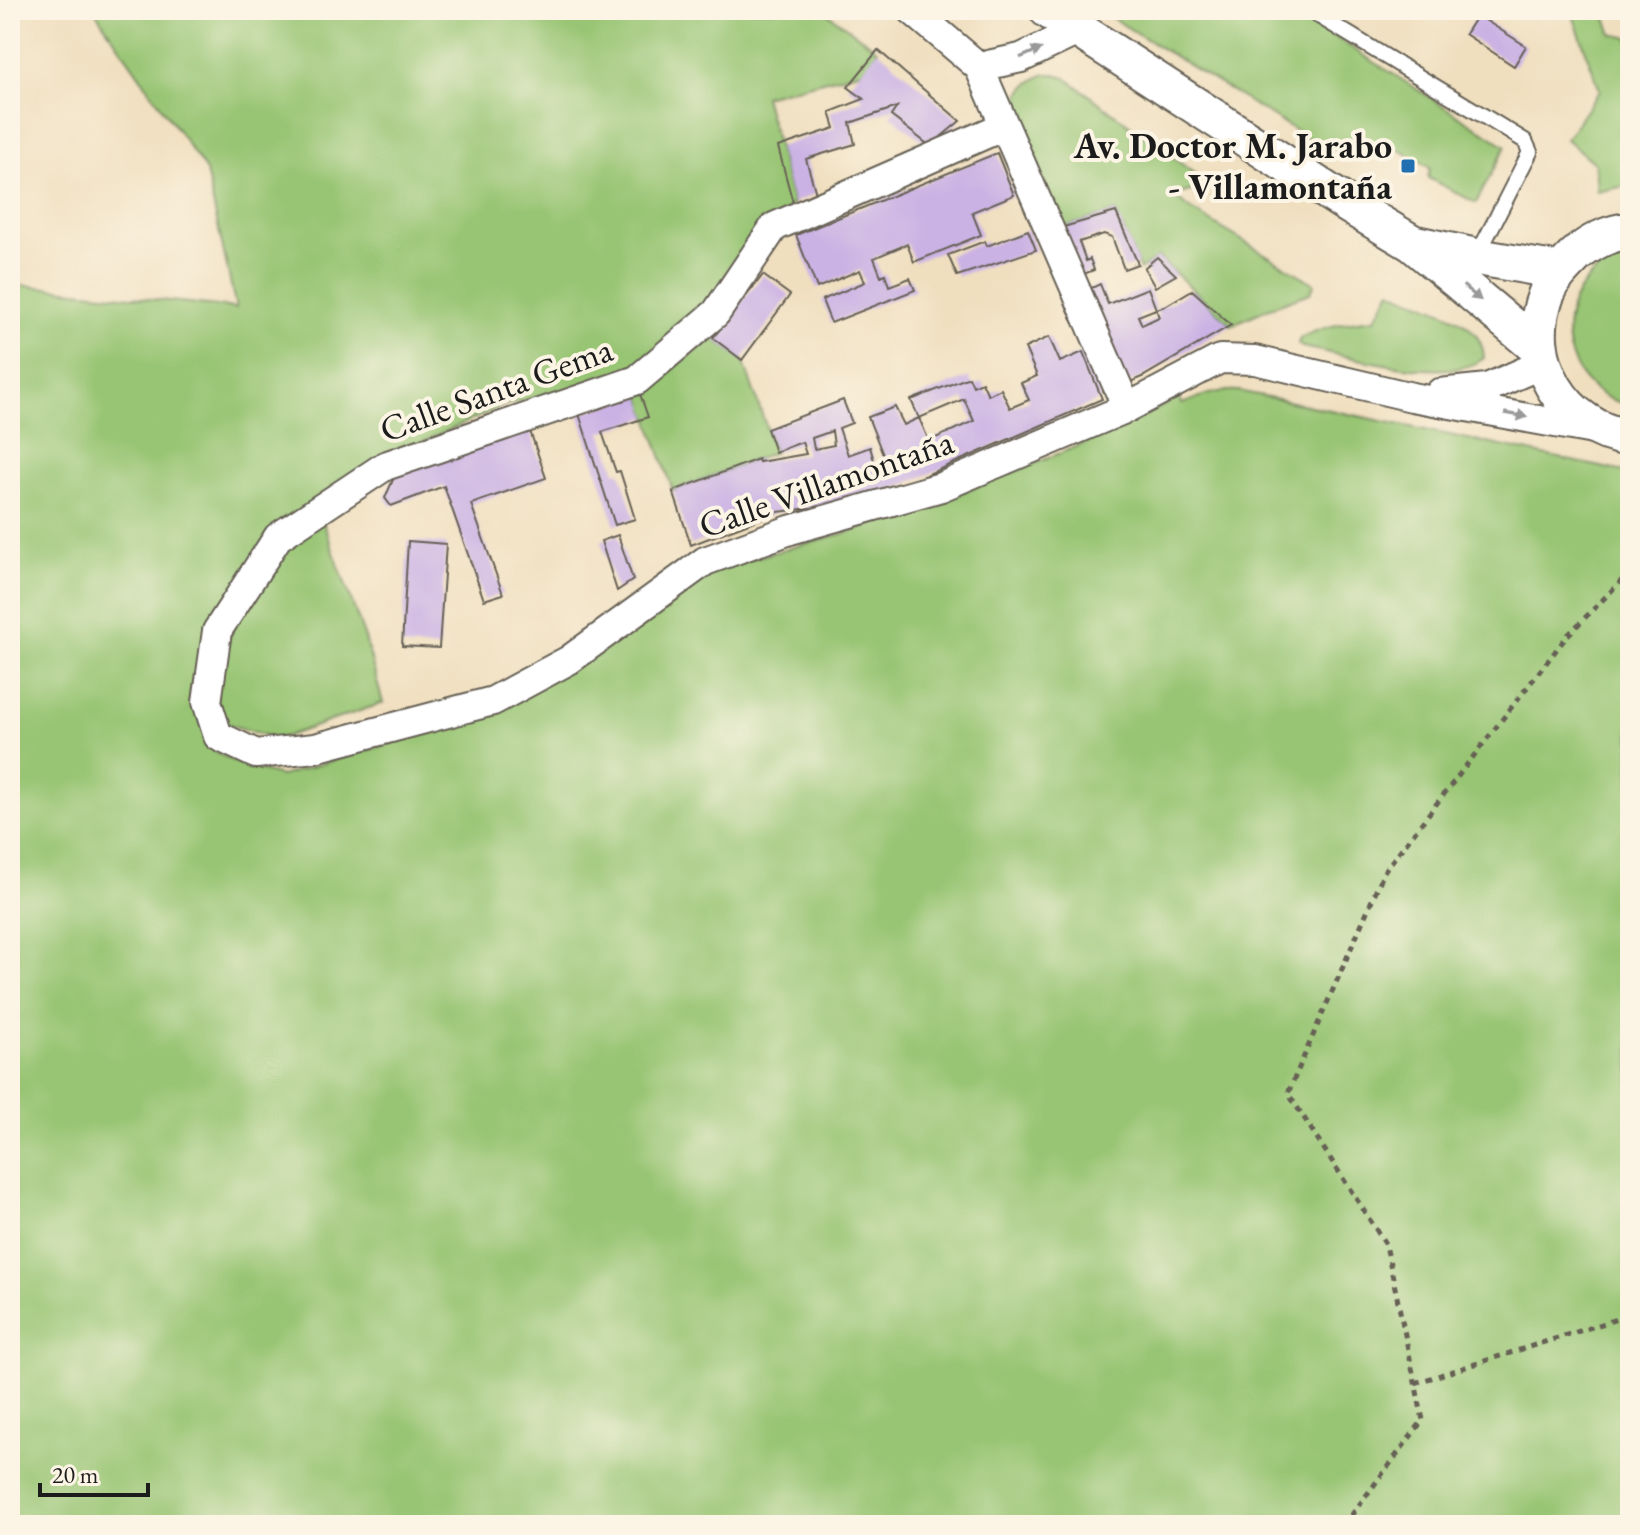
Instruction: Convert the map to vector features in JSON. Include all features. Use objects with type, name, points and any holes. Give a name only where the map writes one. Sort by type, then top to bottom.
[{"type":"street","points":[[912,10],[979,67],[1127,408]]},
{"type":"street","points":[[1048,10],[1412,243],[1541,356]]},
{"type":"street","points":[[979,67],[1021,58],[1080,30]]},
{"type":"street","name":"Calle Santa Gema","points":[[278,537],[385,466],[637,380],[716,313],[774,227],[1004,126]]},
{"type":"street","points":[[1617,435],[1577,416],[1555,392],[1541,356],[1539,322],[1546,295],[1560,271],[1587,246],[1630,231]]},
{"type":"street","points":[[1412,243],[1560,271]]},
{"type":"street","name":"Calle Villamontaña","points":[[1412,397],[1487,388],[1541,356]]},
{"type":"street","name":"Calle Villamontaña","points":[[278,537],[217,631],[207,702],[218,736],[256,754],[315,748],[493,701],[569,660],[705,561],[790,530],[941,487],[1127,408],[1220,359],[1255,360],[1412,397],[1617,435]]},
{"type":"lane","points":[[1317,15],[1525,141],[1530,152],[1477,257]]},
{"type":"path","points":[[1344,1525],[1423,1420],[1386,1245],[1288,1093],[1385,870],[1567,636],[1630,572]]},
{"type":"path","points":[[1415,1383],[1630,1315]]},
{"type":"green space","points":[[94,10],[823,10],[878,50],[862,71],[764,96],[793,203],[747,251],[683,332],[650,359],[608,380],[505,405],[396,454],[267,535],[201,717],[212,749],[246,767],[281,776],[471,719],[682,585],[735,563],[860,529],[999,478],[1122,428],[1179,397],[1182,404],[1217,392],[1239,391],[1630,473],[1630,1525],[10,1525],[10,284],[236,308],[206,171]]},
{"type":"green space","points":[[1099,10],[1306,10],[1302,16],[1506,146],[1476,203],[1428,178],[1430,168],[1400,150],[1381,155],[1324,148]]},
{"type":"green space","points":[[1571,10],[1603,10],[1612,34],[1630,38],[1630,185],[1597,192],[1595,164],[1566,139],[1600,90]]},
{"type":"green space","points":[[1045,74],[1066,78],[1210,185],[1173,196],[1315,284],[1310,293],[1231,325],[1158,257],[1140,270],[1116,212],[1060,228],[1033,166],[1018,116],[1018,99],[1023,90]]},
{"type":"green space","points":[[1630,257],[1630,405],[1610,399],[1593,388],[1571,356],[1567,337],[1575,298],[1587,280],[1601,268]]},
{"type":"green space","points":[[1391,290],[1462,322],[1481,343],[1484,358],[1468,366],[1423,369],[1369,361],[1298,344],[1300,338],[1327,327],[1375,319]]},
{"type":"green space","points":[[713,338],[743,360],[775,452],[673,491],[640,394]]},
{"type":"green space","points":[[321,517],[365,638],[383,703],[278,739],[224,723],[212,681],[220,638],[277,547]]},
{"type":"building","points":[[1477,15],[1526,46],[1514,66],[1465,34]]},
{"type":"building","points":[[878,50],[960,121],[930,146],[891,116],[897,107],[850,123],[855,144],[806,159],[816,194],[793,203],[778,147],[835,128],[830,112],[864,99],[848,87]]},
{"type":"building","points":[[997,153],[1014,195],[972,212],[981,235],[914,262],[907,244],[874,258],[889,286],[910,278],[915,290],[831,323],[822,300],[865,282],[860,270],[817,288],[796,235]]},
{"type":"building","points":[[1116,212],[1138,264],[1124,269],[1112,237],[1104,234],[1079,242],[1086,261],[1090,259],[1094,270],[1079,276],[1060,228]]},
{"type":"building","points":[[1028,230],[1036,250],[957,276],[948,255],[985,241],[987,246]]},
{"type":"building","points":[[1157,257],[1176,275],[1155,287],[1144,268]]},
{"type":"building","points":[[763,275],[790,295],[742,360],[713,338]]},
{"type":"building","points":[[1100,284],[1108,304],[1148,288],[1156,309],[1192,290],[1231,325],[1124,385],[1085,291]],"holes":[[[1156,309],[1159,317],[1142,325],[1138,316]]]},
{"type":"building","points":[[1049,337],[1060,362],[1083,352],[1102,399],[896,488],[826,506],[778,512],[691,545],[673,491],[758,459],[759,462],[806,454],[802,442],[775,452],[767,429],[843,400],[852,423],[839,428],[848,455],[870,447],[875,464],[885,460],[868,417],[895,407],[904,425],[919,418],[911,400],[969,377],[973,386],[982,382],[988,395],[1001,389],[1010,408],[1029,400],[1021,383],[1037,376],[1025,348]],"holes":[[[964,399],[974,421],[929,441],[919,418]],[[832,431],[834,445],[814,449],[812,438]]]},
{"type":"building","points":[[640,394],[648,417],[602,432],[616,472],[620,471],[635,519],[615,525],[579,414]]},
{"type":"building","points":[[530,431],[546,478],[471,504],[503,594],[484,600],[444,486],[391,506],[385,498],[395,475]]},
{"type":"building","points":[[618,535],[633,580],[617,591],[601,541]]},
{"type":"building","points":[[408,541],[446,544],[439,648],[402,646]]},
{"type":"place","name":"Av. Doctor M. Jarabo - Villamontaña","points":[[1408,166]]}]
